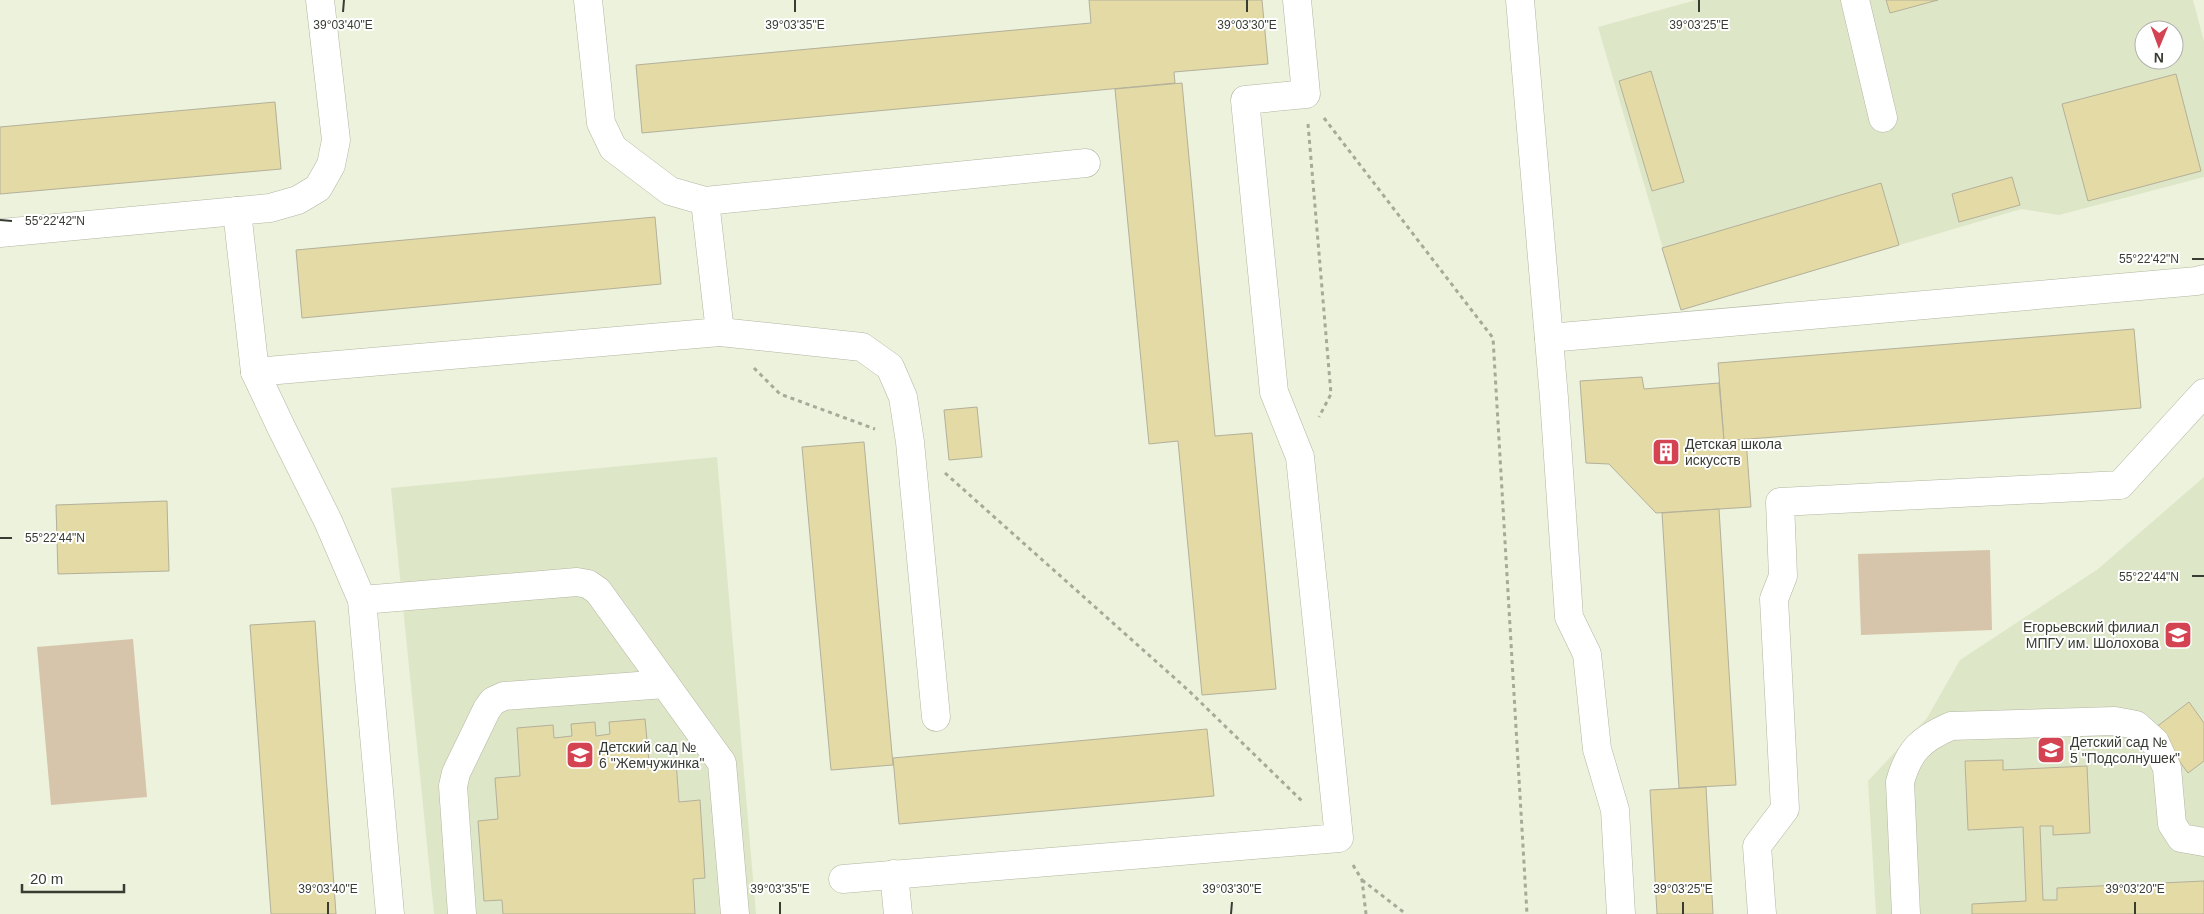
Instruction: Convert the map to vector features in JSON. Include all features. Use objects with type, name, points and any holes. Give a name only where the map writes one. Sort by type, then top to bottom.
[{"type":"lane","points":[[0,233],[270,208],[298,200],[318,188],[331,165],[336,140],[320,0]]},
{"type":"lane","points":[[588,0],[601,123],[613,148],[670,191],[706,200],[1086,163]]},
{"type":"lane","points":[[843,879],[1339,838],[1300,457],[1274,392],[1245,100],[1306,94],[1297,0]]},
{"type":"lane","points":[[1520,0],[1549,338],[1569,617],[1587,654],[1597,749],[1615,810],[1621,914]]},
{"type":"lane","points":[[1855,0],[1883,118]]},
{"type":"lane","points":[[706,200],[720,332]]},
{"type":"lane","points":[[237,211],[256,372],[280,427],[328,521],[362,600],[390,914]]},
{"type":"lane","points":[[1549,338],[2204,279]]},
{"type":"lane","points":[[256,372],[720,332],[862,347],[890,367],[904,397],[936,717]]},
{"type":"lane","points":[[1762,914],[1758,846],[1786,808],[1774,599],[1783,576],[1780,502],[2120,485],[2204,393]]},
{"type":"lane","points":[[362,600],[576,582],[588,584],[598,591],[722,763],[734,914]]},
{"type":"lane","points":[[462,914],[452,786],[483,717],[493,701],[504,696],[665,684]]},
{"type":"lane","points":[[1906,914],[1900,782],[1906,762],[1916,748],[1930,735],[1951,726],[2115,721],[2136,725],[2155,742],[2168,768],[2172,824],[2181,838],[2204,842]]},
{"type":"lane","points":[[894,874],[898,914]]},
{"type":"path","points":[[1300,457],[1331,394],[1306,94]]},
{"type":"path","points":[[1306,94],[1493,338],[1527,914]]},
{"type":"path","points":[[753,367],[780,394],[910,442],[1188,690],[1305,805]]},
{"type":"path","points":[[1366,914],[1362,880],[1406,914]]},
{"type":"shaded area","points":[[1696,0],[2193,0],[2204,41],[2204,177],[2059,215],[2021,209],[1681,310],[1598,27]]},
{"type":"shaded area","name":"Детский сад № 6 \"Жемчужинка\"","points":[[717,457],[756,914],[434,914],[391,488]]},
{"type":"shaded area","name":"Детский сад № 5 \"Подсолнушек\"","points":[[2204,477],[2204,914],[1876,914],[1868,781],[1927,718],[1960,660],[2098,569]]},
{"type":"shaded area","points":[[1990,550],[1992,630],[1861,635],[1858,554]]},
{"type":"shaded area","points":[[133,639],[147,797],[51,805],[37,647]]},
{"type":"building","points":[[1089,0],[1262,0],[1268,64],[1174,72],[1175,83],[642,133],[636,65],[1091,23]]},
{"type":"building","points":[[1886,0],[1938,0],[1890,13]]},
{"type":"building","points":[[1651,71],[1684,182],[1652,191],[1619,81]]},
{"type":"building","points":[[2176,74],[2201,171],[2088,201],[2062,104]]},
{"type":"building","points":[[1182,83],[1215,436],[1252,433],[1276,689],[1202,695],[1178,441],[1149,444],[1115,89]]},
{"type":"building","points":[[275,102],[281,169],[0,194],[0,127]]},
{"type":"building","points":[[2012,177],[2020,205],[1959,222],[1952,194]]},
{"type":"building","points":[[1881,183],[1899,245],[1681,310],[1662,248]]},
{"type":"building","points":[[655,217],[661,284],[302,318],[296,250]]},
{"type":"building","points":[[2134,329],[2141,408],[1724,441],[1718,363]]},
{"type":"building","name":"Детская школа искусств","points":[[1642,377],[1644,389],[1719,383],[1724,441],[1746,439],[1751,507],[1656,513],[1609,464],[1586,463],[1580,381]]},
{"type":"building","points":[[977,407],[982,457],[949,460],[944,410]]},
{"type":"building","points":[[864,442],[893,765],[831,770],[802,447]]},
{"type":"building","points":[[167,501],[169,571],[58,574],[56,505]]},
{"type":"building","points":[[1719,509],[1736,785],[1679,788],[1662,513]]},
{"type":"building","points":[[315,621],[336,914],[271,914],[250,625]]},
{"type":"building","points":[[2189,702],[2204,723],[2204,761],[2188,773],[2155,728]]},
{"type":"building","points":[[645,719],[649,762],[676,761],[679,802],[700,800],[705,878],[693,879],[695,914],[503,914],[502,900],[484,901],[478,821],[498,819],[495,778],[520,776],[517,728],[553,725],[554,738],[572,736],[571,724],[595,722],[596,736],[610,734],[609,722]]},
{"type":"building","points":[[1207,729],[1214,796],[899,824],[893,758]]},
{"type":"building","points":[[2003,760],[2003,770],[2087,766],[2090,833],[2053,835],[2053,826],[2040,826],[2043,900],[2057,900],[2057,888],[2204,881],[2204,914],[1972,914],[1972,904],[2026,901],[2023,827],[1968,830],[1965,761]]},
{"type":"building","points":[[1706,787],[1713,914],[1657,914],[1650,790]]},
{"type":"place","name":"Детская школа искусств","points":[[1666,452]]},
{"type":"place","name":"Егорьевский филиал МПГУ им. Шолохова","points":[[2178,635]]},
{"type":"place","name":"Детский сад № 5 \"Подсолнушек\"","points":[[2051,750]]},
{"type":"place","name":"Детский сад № 6 \"Жемчужинка\"","points":[[580,755]]}]
